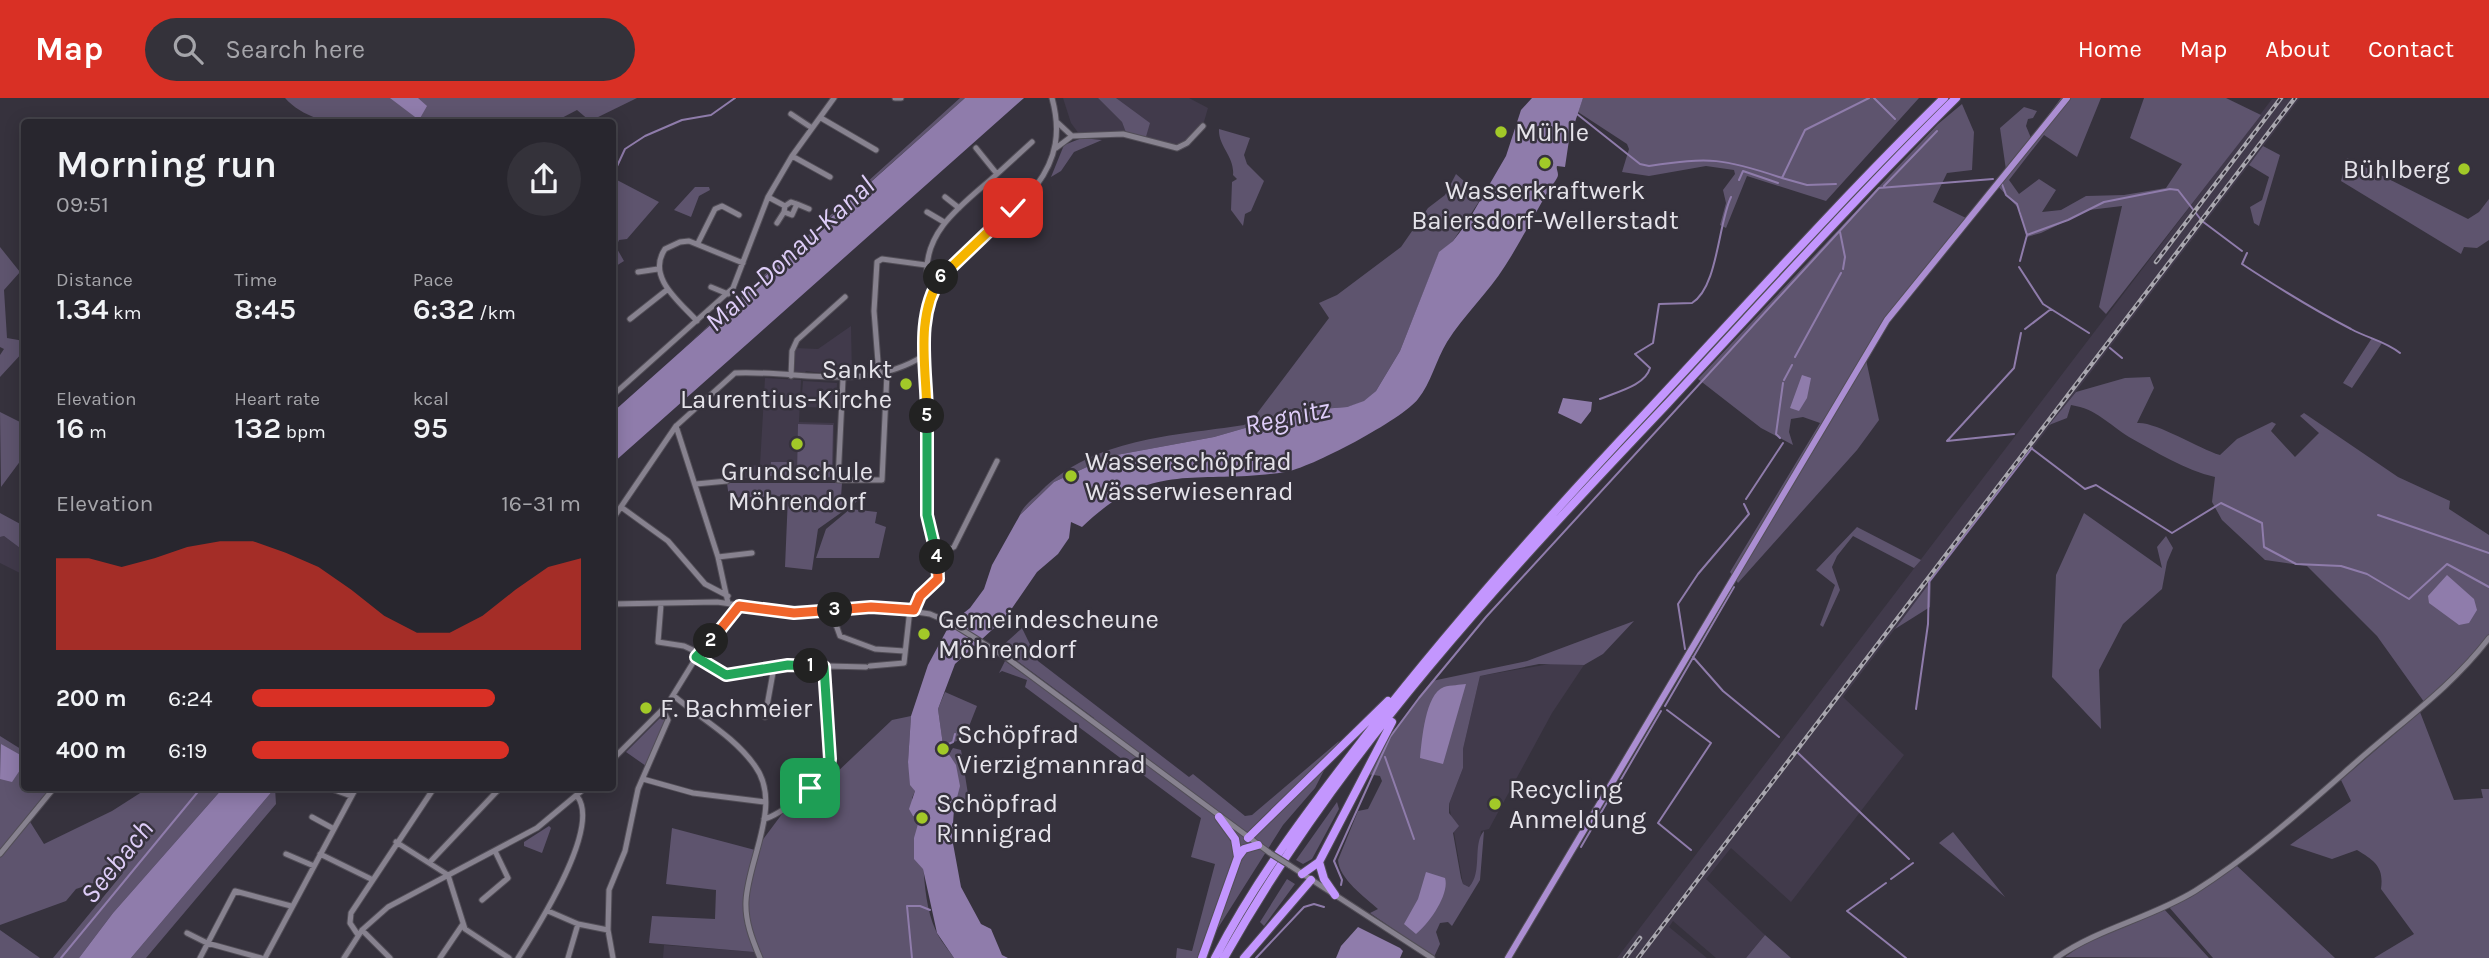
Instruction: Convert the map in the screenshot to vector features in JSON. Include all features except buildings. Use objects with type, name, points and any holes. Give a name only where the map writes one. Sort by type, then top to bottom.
[{"type":"highway","points":[[1215,958],[1240,911],[1298,822],[1398,692],[1557,508],[1944,98]]},
{"type":"highway","points":[[1224,958],[1333,788],[1410,692],[1576,499],[1956,98]]},
{"type":"highway","points":[[1248,838],[1398,692]]},
{"type":"highway","points":[[1302,874],[1319,862],[1375,751],[1410,692]]},
{"type":"highway","points":[[1219,817],[1236,839],[1238,857]]},
{"type":"highway","points":[[1202,958],[1238,857],[1244,849],[1258,845]]},
{"type":"highway","points":[[1319,862],[1324,879],[1335,895]]},
{"type":"highway","points":[[1244,958],[1311,880]]},
{"type":"main road","points":[[1508,958],[1888,320],[2067,98]]},
{"type":"street","points":[[616,392],[728,293],[743,263],[768,197],[792,156],[834,98]]},
{"type":"street","points":[[895,98],[901,98]]},
{"type":"street","points":[[661,604],[658,642],[684,646],[726,675],[774,667],[902,664],[912,610],[920,596],[938,579],[936,553],[927,515],[926,310],[938,280],[1037,187],[1056,148],[1058,123],[1052,99]]},
{"type":"street","points":[[791,114],[812,128]]},
{"type":"street","points":[[821,118],[876,150]]},
{"type":"street","points":[[1058,123],[1072,136]]},
{"type":"street","points":[[1056,148],[1072,136],[1123,134],[1177,148],[1187,143],[1203,126]]},
{"type":"street","points":[[938,280],[927,275],[926,265],[937,231],[1032,142]]},
{"type":"street","points":[[976,148],[997,174]]},
{"type":"street","points":[[792,156],[830,177]]},
{"type":"street","points":[[768,197],[792,215],[797,204]]},
{"type":"street","points":[[945,197],[959,208]]},
{"type":"street","points":[[777,223],[791,202],[809,209]]},
{"type":"street","points":[[698,243],[715,209],[722,206],[738,215]]},
{"type":"street","points":[[927,212],[944,222]]},
{"type":"street","points":[[697,321],[668,289],[658,269],[661,256],[672,245],[689,241],[743,263]]},
{"type":"street","points":[[878,375],[874,311],[877,262],[882,259],[926,265]]},
{"type":"street","points":[[638,272],[658,269]]},
{"type":"street","points":[[711,287],[728,293]]},
{"type":"street","points":[[630,318],[668,289]]},
{"type":"street","points":[[791,376],[792,351],[797,340],[845,298]]},
{"type":"street","points":[[616,514],[676,426],[732,374],[843,379],[887,373],[925,355]]},
{"type":"street","points":[[843,379],[838,480],[882,480],[887,373]]},
{"type":"street","points":[[676,426],[718,557],[728,603]]},
{"type":"street","points":[[936,553],[954,547],[997,461]]},
{"type":"street","points":[[696,484],[727,481]]},
{"type":"street","points":[[621,507],[668,541],[705,584],[728,596]]},
{"type":"street","points":[[718,557],[752,553]]},
{"type":"street","points":[[616,604],[728,603],[794,613],[871,607],[912,610],[951,622],[998,652],[1096,723],[1258,845],[1432,958]]},
{"type":"street","points":[[616,756],[663,710],[698,655],[722,630],[739,606]]},
{"type":"street","points":[[831,611],[840,636],[875,649],[904,651]]},
{"type":"street","points":[[2056,958],[2096,934],[2193,892],[2227,868],[2316,801],[2353,765],[2419,711],[2470,663],[2489,638]]},
{"type":"street","points":[[765,717],[774,667]]},
{"type":"street","points":[[764,819],[774,817],[810,788],[830,767],[824,667]]},
{"type":"street","points":[[674,696],[734,741],[756,766],[763,781],[764,819],[749,874],[746,899],[747,922],[760,958]]},
{"type":"street","points":[[613,958],[608,930],[609,890],[625,851],[634,800],[668,720],[663,710]]},
{"type":"street","points":[[643,779],[693,793],[765,802]]},
{"type":"street","points":[[0,854],[52,791]]},
{"type":"street","points":[[337,791],[351,796]]},
{"type":"street","points":[[187,933],[207,943],[263,958],[354,791]]},
{"type":"street","points":[[390,958],[350,923],[351,913],[371,879],[433,791]]},
{"type":"street","points":[[430,862],[497,791]]},
{"type":"street","points":[[344,958],[360,932],[388,907],[537,828],[582,791]]},
{"type":"street","points":[[518,958],[548,911],[568,869],[583,816],[583,804],[577,796]]},
{"type":"street","points":[[312,817],[334,829]]},
{"type":"street","points":[[396,842],[448,875],[463,924],[470,933],[509,958]]},
{"type":"street","points":[[482,900],[508,878],[495,851]]},
{"type":"street","points":[[286,854],[314,866]]},
{"type":"street","points":[[320,854],[371,879]]},
{"type":"street","points":[[200,958],[235,891],[291,906]]},
{"type":"street","points":[[548,911],[578,924],[608,930]]},
{"type":"street","points":[[440,958],[463,924]]},
{"type":"street","points":[[568,958],[578,924]]},
{"type":"shaded area","points":[[285,98],[637,98],[594,119],[588,119],[577,110],[560,119],[319,119],[296,108]]},
{"type":"shaded area","points":[[960,98],[965,98],[677,354]]},
{"type":"shaded area","points":[[1063,98],[1098,98],[1122,122],[1128,138],[1082,138],[1071,123]]},
{"type":"shaded area","points":[[1098,98],[1116,98],[1150,123],[1145,140],[1128,138],[1122,122]]},
{"type":"shaded area","points":[[1116,98],[1189,98],[1208,108],[1201,132],[1186,148],[1175,150],[1145,140]]},
{"type":"shaded area","points":[[1583,98],[1919,98],[1826,201],[1747,176],[1726,228],[1720,225],[1726,203],[1723,190],[1735,174],[1734,170],[1706,166],[1649,176],[1622,172],[1629,149],[1627,144],[1578,112]]},
{"type":"shaded area","points":[[2061,98],[2101,98],[2077,157],[2044,135],[2009,180],[2019,194],[2039,179],[2056,190],[2042,212],[2061,210],[2086,196],[2124,195],[2166,188],[2182,164],[2130,138],[2144,98],[2226,98],[2261,115],[2106,314],[2099,307],[2122,206],[2089,210],[2027,237],[2020,210],[1996,184],[2006,170],[2000,128],[2024,107],[2037,111],[2033,118],[2028,119],[2026,126],[2031,138]]},
{"type":"shaded area","points":[[2300,98],[1843,697],[1904,755],[1791,902],[1731,848],[1706,879],[1765,935],[1746,958],[1716,958],[1673,921],[1669,927],[1707,958],[1617,958],[2272,99]]},
{"type":"shaded area","points":[[1962,104],[1974,132],[1972,170],[1947,173],[1933,202],[1966,218],[1865,355],[1879,420],[1857,450],[1738,583],[1730,572],[1820,423],[1803,417],[1791,419],[1789,432],[1793,445],[1761,428],[1698,379],[1938,124]]},
{"type":"shaded area","points":[[1219,129],[1250,138],[1244,155],[1247,164],[1264,181],[1251,211],[1245,214],[1243,226],[1231,210],[1232,182],[1237,179],[1233,175],[1232,163],[1221,141]]},
{"type":"shaded area","points":[[1082,138],[1102,140],[1074,152],[1061,171],[1051,177],[1064,145]]},
{"type":"shaded area","points":[[2263,146],[2280,155],[2259,226],[2254,223],[2250,207],[2262,200],[2269,177],[2249,165]]},
{"type":"shaded area","points":[[2347,158],[2468,219],[2479,212],[2489,199],[2489,240],[2477,248],[2464,247],[2461,254],[2341,181]]},
{"type":"shaded area","points":[[1456,174],[1482,197],[1453,241],[1439,253],[1400,351],[1376,391],[1364,402],[1347,407],[1283,412],[1273,420],[1214,437],[1111,456],[1054,482],[1020,515],[1041,491],[1062,473],[1085,460],[1136,442],[1244,425],[1252,420],[1329,318],[1319,303],[1337,295],[1401,247],[1428,208],[1445,195]]},
{"type":"shaded area","points":[[617,180],[659,202],[627,239],[619,240],[616,247]]},
{"type":"shaded area","points":[[695,187],[709,187],[710,190],[699,196],[691,217],[674,210]]},
{"type":"shaded area","points":[[0,247],[20,272],[4,290],[7,338],[21,340],[21,354],[0,377],[0,355],[4,349],[0,347]]},
{"type":"shaded area","points":[[616,247],[624,261],[616,266]]},
{"type":"shaded area","points":[[851,326],[852,377],[806,371],[804,374],[795,373],[795,348],[818,349]]},
{"type":"shaded area","points":[[2372,338],[2382,343],[2352,388],[2343,383]]},
{"type":"shaded area","points":[[2150,377],[2154,388],[2137,423],[2154,426],[2220,455],[2237,439],[2272,422],[2276,424],[2271,431],[2295,457],[2319,433],[2300,416],[2304,413],[2398,477],[2450,501],[2449,509],[2489,535],[2489,638],[2427,706],[2377,636],[2307,566],[2265,560],[2222,520],[2212,502],[2215,477],[2171,460],[2129,437],[2095,413],[2080,407],[2071,405],[2067,418],[2049,425],[2076,392],[2125,378]]},
{"type":"shaded area","name":"Grundschule Möhrendorf","points":[[765,378],[801,380],[799,422],[834,423],[833,478],[745,478],[745,466],[760,465]]},
{"type":"shaded area","points":[[803,381],[837,383],[836,408],[801,407]]},
{"type":"shaded area","points":[[0,412],[21,422],[21,460],[1,487]]},
{"type":"shaded area","points":[[798,424],[833,425],[832,477],[797,476]]},
{"type":"shaded area","points":[[771,462],[793,462],[793,477],[770,476]]},
{"type":"shaded area","points":[[727,483],[842,483],[841,497],[859,500],[818,529],[812,570],[785,567],[788,496],[729,498]]},
{"type":"shaded area","points":[[850,509],[877,512],[875,523],[886,527],[879,558],[816,558],[826,529]]},
{"type":"shaded area","points":[[0,513],[21,524],[21,549],[4,536],[0,537]]},
{"type":"shaded area","points":[[2084,513],[2162,568],[2157,547],[2166,536],[2173,548],[2167,562],[2162,589],[2123,624],[2099,670],[2101,729],[2052,677],[2056,575]]},
{"type":"shaded area","points":[[1857,527],[1921,560],[1914,568],[1853,536],[1832,567],[1840,590],[1823,627],[1820,625],[1835,585],[1816,570]]},
{"type":"shaded area","points":[[4,536],[21,549],[21,574],[0,563],[0,537]]},
{"type":"shaded area","points":[[1931,581],[1930,607],[1895,629]]},
{"type":"shaded area","points":[[1634,621],[1603,654],[1584,665],[1539,664],[1480,676],[1463,749],[1463,768],[1449,804],[1449,813],[1459,826],[1453,833],[1461,878],[1463,884],[1469,887],[1476,874],[1480,837],[1484,831],[1480,880],[1452,926],[1448,922],[1440,923],[1436,932],[1440,944],[1434,957],[1370,913],[1378,909],[1348,881],[1339,867],[1338,860],[1358,811],[1368,809],[1382,781],[1380,776],[1367,774],[1379,750],[1432,681],[1527,661]]},
{"type":"shaded area","points":[[1022,628],[1038,661],[1189,777],[1193,774],[1245,816],[1252,815],[1339,741],[1315,788],[1283,825],[1199,958],[1176,958],[1177,948],[1192,951],[1215,864],[1191,857],[1201,818],[1025,687],[1027,680],[1002,671],[999,673],[1005,661],[1091,722],[1094,718],[1000,648]]},
{"type":"shaded area","points":[[1561,662],[1584,665],[1552,713],[1489,829],[1481,831],[1476,877],[1469,887],[1463,884],[1449,804],[1463,768],[1463,749],[1480,676]]},
{"type":"shaded area","points":[[945,692],[977,706],[964,739],[943,745],[938,709]]},
{"type":"shaded area","points":[[2420,712],[2454,800],[2483,798],[2481,789],[2489,789],[2489,958],[2374,958],[2414,934],[2381,889],[2381,875],[2377,865],[2357,850],[2332,859],[2290,845],[2351,801],[2341,780]]},
{"type":"shaded area","points":[[662,716],[666,719],[646,766],[626,752]]},
{"type":"shaded area","points":[[911,716],[908,762],[915,791],[912,798],[920,830],[930,915],[936,931],[954,958],[758,958],[754,952],[649,943],[652,916],[715,919],[716,890],[666,884],[672,828],[755,850],[782,814],[834,775],[892,720]]},
{"type":"shaded area","points":[[0,736],[21,749],[21,791],[49,791],[27,817],[44,844],[112,811],[143,791],[220,791],[113,913],[79,958],[53,958],[123,873],[76,889],[66,901],[0,925]]},
{"type":"shaded area","points":[[953,748],[961,750],[968,794],[966,801],[956,798],[958,777],[949,754]]},
{"type":"shaded area","points":[[275,791],[276,804],[146,958],[131,958]]},
{"type":"shaded area","points":[[1337,802],[1339,809],[1312,859],[1303,864],[1296,860]]},
{"type":"shaded area","points":[[549,826],[551,828],[542,853],[524,846],[524,842]]},
{"type":"shaded area","points":[[1953,832],[2005,897],[1939,843]]},
{"type":"shaded area","points":[[2236,865],[2335,958],[2213,958],[2169,907],[2191,897]]},
{"type":"shaded area","points":[[1287,879],[1295,884],[1264,926],[1260,922]]},
{"type":"shaded area","points":[[2164,909],[2209,958],[2065,957],[2086,942]]},
{"type":"shaded area","points":[[0,930],[40,958],[0,958]]},
{"type":"shaded area","points":[[1765,935],[1791,958],[1746,958]]},
{"type":"shaded area","points":[[664,945],[754,952],[758,958],[663,958]]},
{"type":"water","points":[[390,98],[418,98],[427,106],[418,119]]},
{"type":"water","points":[[965,98],[1024,98],[616,460],[616,409]]},
{"type":"water","name":"Regnitz","points":[[1532,98],[1583,98],[1569,140],[1565,167],[1557,166],[1558,177],[1516,248],[1447,342],[1426,386],[1409,408],[1334,453],[1297,469],[1255,476],[1178,479],[1155,483],[1132,491],[1108,505],[1082,527],[1071,522],[1069,538],[1058,554],[1037,572],[1006,617],[955,664],[938,709],[943,745],[956,765],[960,786],[954,809],[952,838],[961,887],[981,924],[991,929],[1002,955],[1008,958],[954,958],[937,933],[923,869],[914,859],[914,838],[920,817],[913,816],[909,809],[915,791],[910,785],[908,762],[911,716],[928,665],[950,624],[970,608],[984,589],[992,565],[1020,515],[1054,482],[1111,456],[1214,437],[1273,420],[1283,412],[1347,407],[1364,401],[1376,391],[1400,351],[1439,252],[1453,241],[1467,223],[1506,156],[1521,110]]},
{"type":"water","points":[[1802,375],[1811,378],[1807,398],[1799,411],[1790,408]]},
{"type":"water","points":[[1563,398],[1592,402],[1591,411],[1581,424],[1558,413]]},
{"type":"water","points":[[2447,575],[2474,599],[2477,610],[2469,623],[2459,625],[2429,603],[2428,596]]},
{"type":"water","points":[[1466,684],[1443,764],[1420,758],[1426,718],[1433,699],[1444,687]]},
{"type":"water","points":[[1,744],[21,755],[21,768],[12,782],[0,779]]},
{"type":"water","points":[[220,791],[272,791],[131,958],[79,958],[113,913]]},
{"type":"water","points":[[1426,872],[1445,878],[1446,885],[1437,908],[1416,934],[1404,924],[1418,899]]},
{"type":"water","points":[[1358,927],[1400,948],[1403,951],[1400,958],[1336,958],[1341,946]]},
{"type":"waterway","name":"Seebach","points":[[616,168],[625,149],[645,136],[682,120],[711,115],[735,98]]},
{"type":"waterway","points":[[1836,184],[1807,185],[1782,178],[1805,130],[1869,98]]},
{"type":"waterway","points":[[1874,98],[1895,119]]},
{"type":"waterway","points":[[1577,114],[1640,164],[1649,166],[1687,161],[1716,161],[1745,166],[1782,178]]},
{"type":"waterway","points":[[1884,186],[1937,131]]},
{"type":"waterway","points":[[1739,180],[1743,171],[1778,183]]},
{"type":"waterway","points":[[1341,885],[1342,880],[1334,861],[1390,737],[1419,698],[1486,617],[1879,188],[1993,179]]},
{"type":"waterway","points":[[2002,184],[2006,195],[2017,204],[2027,235],[2068,220],[2104,202],[2170,189],[2178,190],[2202,221],[2242,251]]},
{"type":"waterway","points":[[1600,399],[1629,388],[1647,374],[1650,368],[1635,354],[1653,343],[1659,304],[1692,303],[1701,295],[1712,270],[1731,197]]},
{"type":"waterway","points":[[1840,232],[1845,257],[1843,269]]},
{"type":"waterway","points":[[2020,261],[2027,235]]},
{"type":"waterway","points":[[2247,253],[2242,264],[2323,314],[2400,353]]},
{"type":"waterway","points":[[2019,267],[2043,304],[2089,333]]},
{"type":"waterway","points":[[1795,357],[1841,273]]},
{"type":"waterway","points":[[2025,329],[2051,309]]},
{"type":"waterway","points":[[2014,434],[1947,441],[2014,368],[2021,333]]},
{"type":"waterway","points":[[2110,348],[2122,358]]},
{"type":"waterway","points":[[1784,380],[1792,365]]},
{"type":"waterway","points":[[1780,438],[1776,434],[1783,383]]},
{"type":"waterway","points":[[1746,499],[1783,443]]},
{"type":"waterway","points":[[2031,448],[2085,489],[2096,485],[2172,533],[2221,503],[2262,523],[2264,547],[2296,564],[2341,566],[2367,574],[2409,599],[2447,564],[2489,587]]},
{"type":"waterway","points":[[1916,709],[1928,624],[1929,582],[2032,448]]},
{"type":"waterway","points":[[1685,649],[1678,604],[1698,574],[1749,514],[1744,504]]},
{"type":"waterway","points":[[2378,515],[2489,553]]},
{"type":"waterway","points":[[1665,706],[1734,587]]},
{"type":"waterway","points":[[1693,657],[1723,691],[1779,737]]},
{"type":"waterway","points":[[1667,710],[1711,743],[1658,823],[1691,850]]},
{"type":"waterway","points":[[1616,788],[1661,711]]},
{"type":"waterway","points":[[944,746],[953,742],[955,734]]},
{"type":"waterway","points":[[1796,751],[1909,859]]},
{"type":"waterway","points":[[1385,757],[1414,839]]},
{"type":"waterway","name":"Seebach","points":[[61,958],[199,791]]},
{"type":"waterway","points":[[1581,847],[1613,792]]},
{"type":"waterway","points":[[1891,879],[1913,863]]},
{"type":"waterway","points":[[1886,883],[1847,911],[1906,958]]},
{"type":"waterway","points":[[1256,958],[1304,907],[1314,904],[1324,907]]},
{"type":"waterway","points":[[912,958],[907,906],[920,906],[930,910]]},
{"type":"railway","points":[[2156,262],[2281,98]]},
{"type":"railway","points":[[1638,958],[2295,98]]},
{"type":"railway","points":[[1625,958],[1640,938]]},
{"type":"place","name":"Mühle","points":[[1501,132]]},
{"type":"place","name":"Wasserkraftwerk Baiersdorf-Wellerstadt","points":[[1545,163]]},
{"type":"place","name":"Bühlberg","points":[[2464,169]]},
{"type":"place","name":"Sankt Laurentius-Kirche","points":[[906,384]]},
{"type":"place","name":"Grundschule Möhrendorf","points":[[797,444]]},
{"type":"place","name":"Wasserschöpfrad Wässerwiesenrad","points":[[1071,476]]},
{"type":"place","name":"Gemeindescheune Möhrendorf","points":[[924,634]]},
{"type":"place","name":"F. Bachmeier","points":[[646,708]]},
{"type":"place","name":"Schöpfrad Vierzigmannrad","points":[[943,749]]},
{"type":"place","name":"Recycling Anmeldung","points":[[1495,804]]},
{"type":"place","name":"Schöpfrad Rinnigrad","points":[[922,818]]},
{"type":"route","points":[[810,788],[830,767],[824,667],[788,665],[730,676],[720,673],[696,657],[722,630],[739,606],[794,613],[871,607],[914,610],[920,596],[936,583],[939,569],[927,515],[926,494],[926,310],[932,291],[943,274],[1013,208]]},
{"type":"water label","name":"Main-Donau-Kanal","points":[[789,253]]}]
